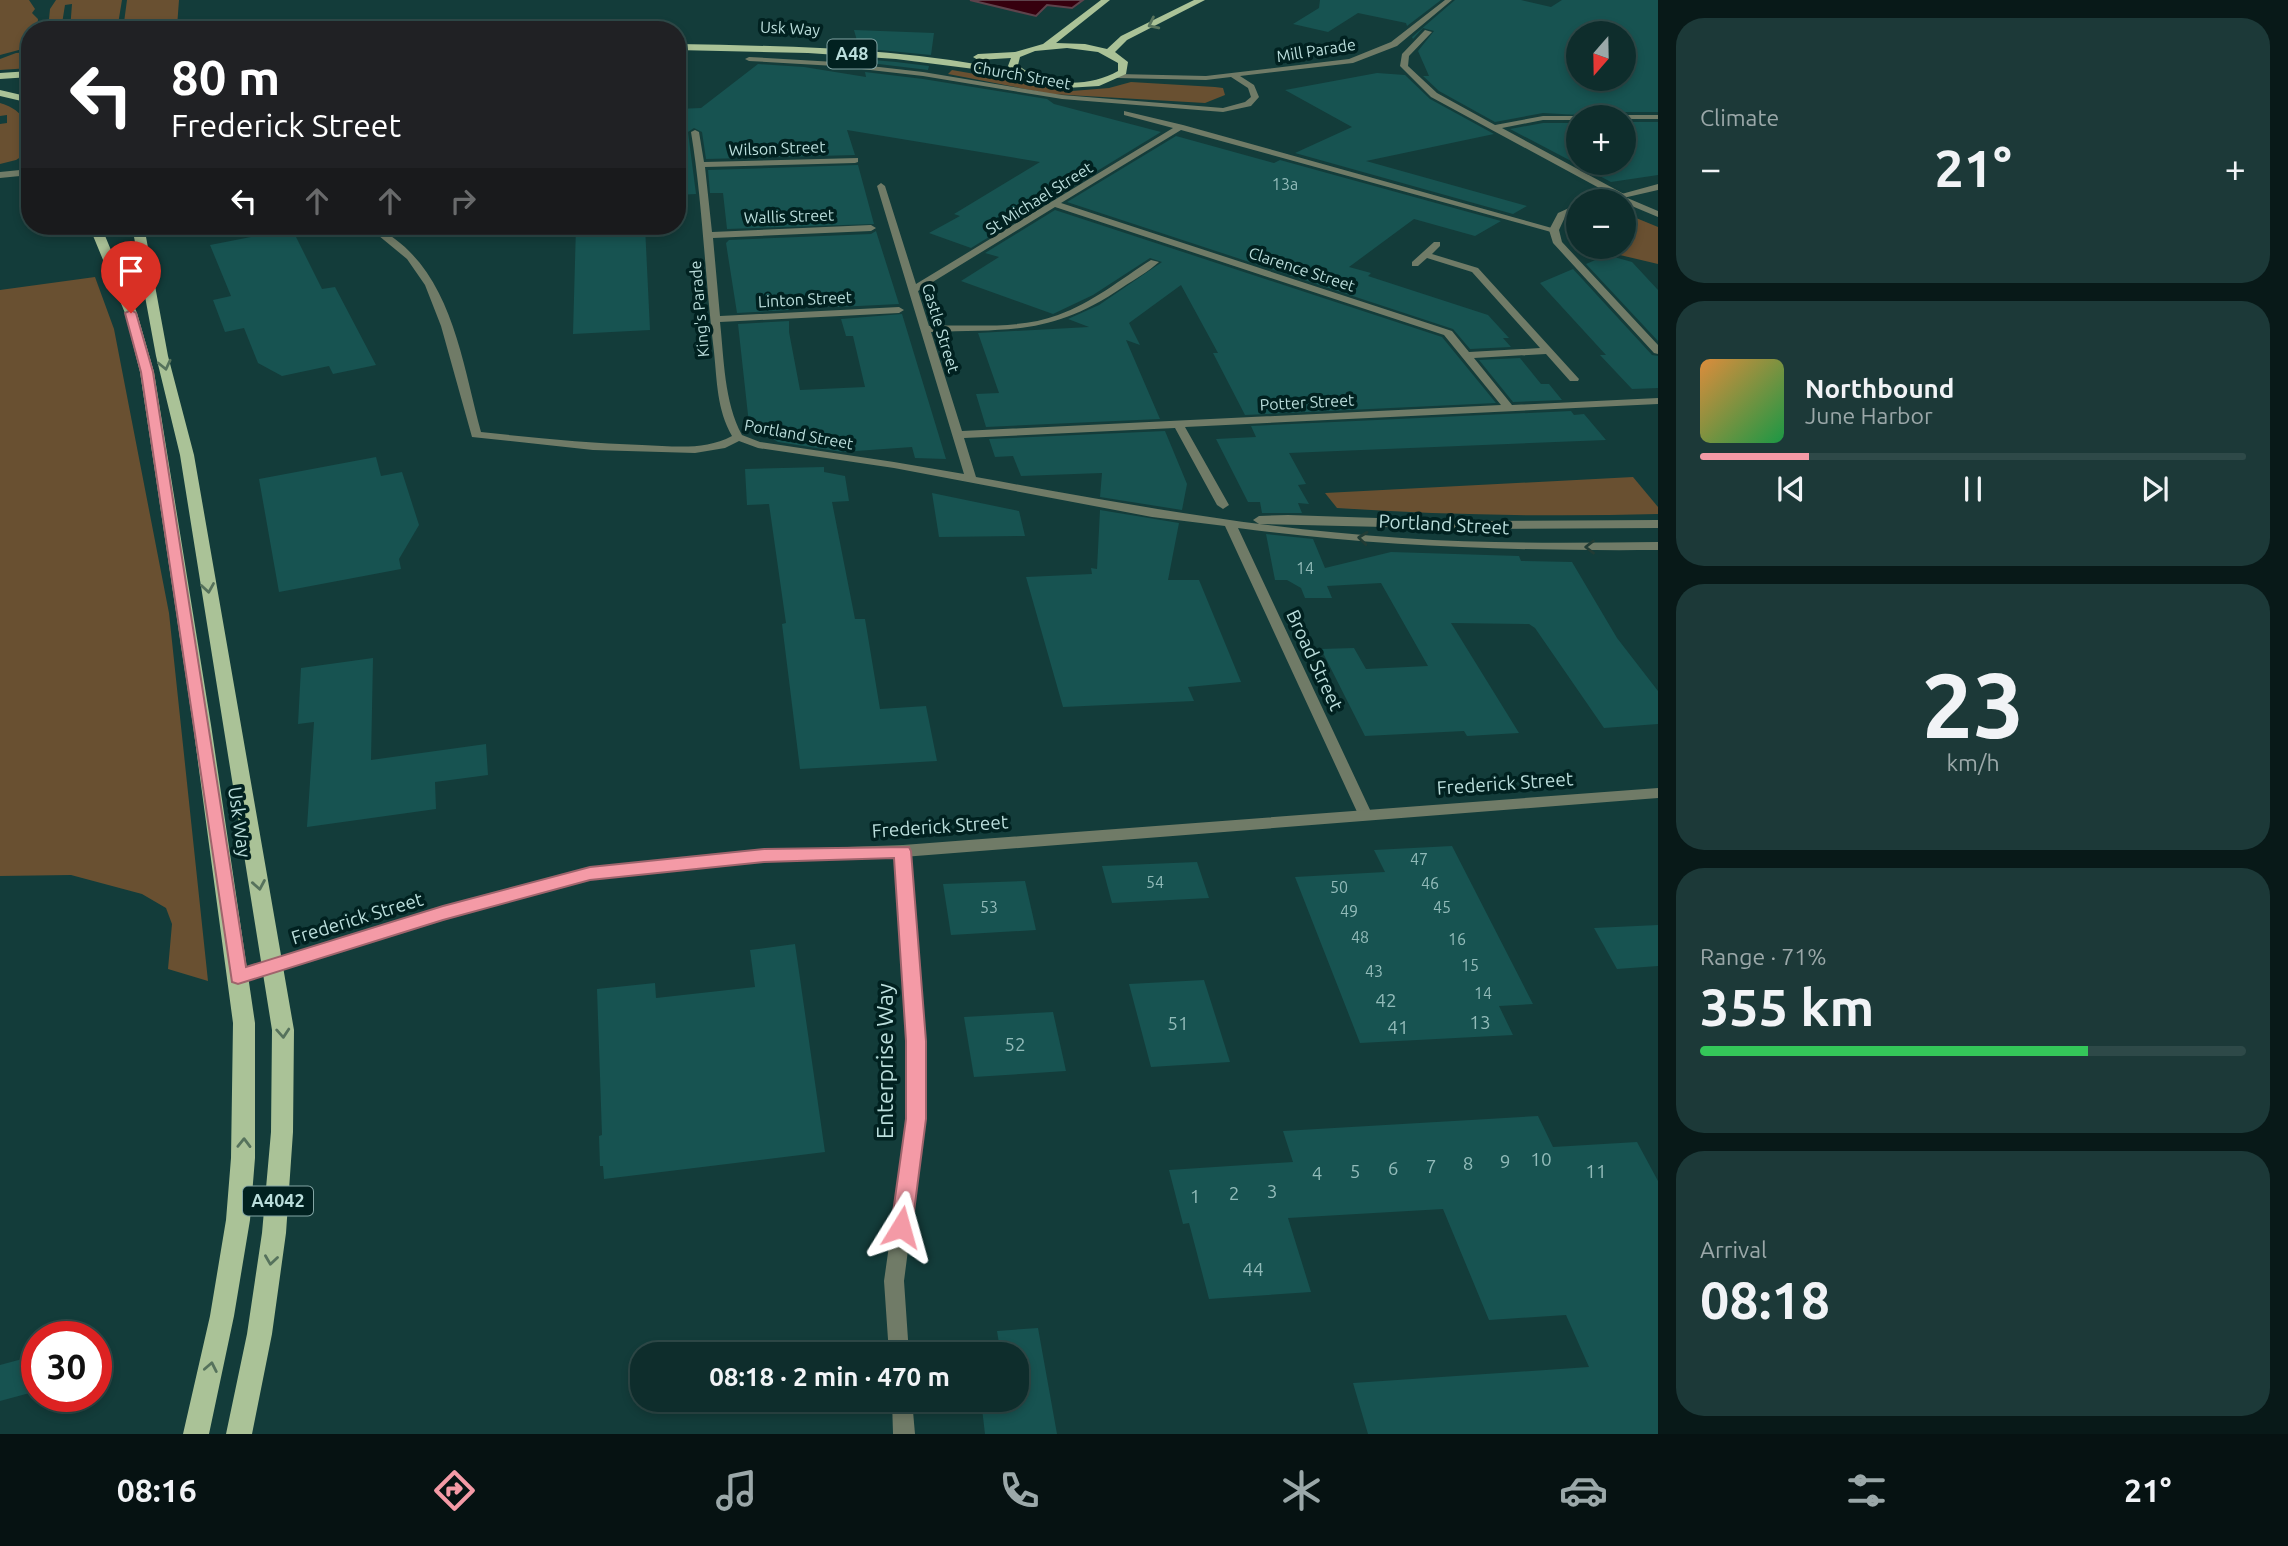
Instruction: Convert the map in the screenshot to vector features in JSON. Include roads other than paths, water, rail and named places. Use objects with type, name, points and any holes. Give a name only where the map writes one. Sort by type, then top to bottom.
[{"type":"main road","name":"A48","points":[[1046,46],[1106,0]]},
{"type":"main road","points":[[1109,53],[1124,37],[1200,0]]},
{"type":"main road","name":"Usk Way","points":[[686,39],[842,45],[996,58],[1016,55]]},
{"type":"main road","name":"A48","points":[[1016,55],[1046,46],[1073,45],[1109,53],[1123,62]]},
{"type":"main road","name":"Usk Way","points":[[686,47],[853,54],[967,65],[1025,76]]},
{"type":"main road","points":[[1016,55],[1013,66],[1025,76]]},
{"type":"main road","points":[[1118,76],[1124,67],[1123,62]]},
{"type":"main road","name":"A48","points":[[1025,76],[1073,85],[1099,82],[1118,76]]},
{"type":"main road","points":[[0,78],[21,77]]},
{"type":"main road","points":[[0,93],[21,91]]},
{"type":"main road","points":[[0,93],[21,98]]},
{"type":"main road","name":"Usk Way","points":[[99,235],[131,313],[147,372],[238,976],[245,1052],[243,1158],[238,1220],[222,1316],[196,1434]]},
{"type":"main road","name":"Usk Way","points":[[140,235],[162,356],[187,455],[283,1030],[281,1162],[263,1322],[239,1434]]},
{"type":"street","name":"Mill Parade","points":[[1118,76],[1234,76],[1350,61],[1374,54],[1394,44],[1449,0]]},
{"type":"street","points":[[1428,32],[1405,56],[1404,66],[1434,95],[1606,189]]},
{"type":"street","name":"Church Street","points":[[750,59],[835,64],[923,74],[1062,97],[1223,110],[1248,104],[1255,97],[1251,88],[1234,76]]},
{"type":"street","name":"Mill Parade","points":[[1123,62],[1169,77]]},
{"type":"street","points":[[1126,113],[1554,230]]},
{"type":"street","points":[[1636,117],[1658,117]]},
{"type":"street","points":[[1495,128],[1543,118],[1566,118]]},
{"type":"street","name":"St Michael Street","points":[[912,291],[1180,127]]},
{"type":"street","name":"King's Parade","points":[[695,132],[709,235],[714,319],[728,421],[738,438]]},
{"type":"street","name":"Wilson Street","points":[[701,165],[855,160]]},
{"type":"street","points":[[0,175],[21,173]]},
{"type":"street","name":"Castle Street","points":[[881,186],[971,480]]},
{"type":"street","points":[[1636,192],[1658,187]]},
{"type":"street","name":"Clarence Street","points":[[1054,204],[1448,333],[1509,408]]},
{"type":"street","points":[[1636,204],[1658,214]]},
{"type":"street","points":[[1566,213],[1561,215],[1554,230],[1558,243],[1658,351]]},
{"type":"street","name":"Wallis Street","points":[[709,235],[871,228]]},
{"type":"street","name":"Portland Street","points":[[384,235],[403,249],[421,269],[438,304],[476,435],[565,445],[695,450],[721,446],[738,438],[758,445],[894,465],[1152,513],[1402,542],[1528,547],[1658,546]]},
{"type":"street","points":[[1415,264],[1437,244]]},
{"type":"street","points":[[1426,256],[1475,270],[1574,379]]},
{"type":"street","points":[[925,329],[1027,324],[1058,319],[1082,309],[1154,262]]},
{"type":"street","name":"Linton Street","points":[[714,319],[899,310]]},
{"type":"street","points":[[1466,355],[1548,351]]},
{"type":"street","name":"Potter Street","points":[[957,435],[1658,401]]},
{"type":"street","points":[[1178,424],[1223,505]]},
{"type":"street","name":"Portland Street","points":[[1229,522],[1288,519],[1467,524],[1658,524]]},
{"type":"street","name":"Broad Street","points":[[1229,522],[1365,814]]},
{"type":"street","name":"Frederick Street","points":[[238,976],[443,913],[590,873],[764,856],[903,851],[1658,793]]},
{"type":"street","name":"Enterprise Way","points":[[898,1342],[894,1281],[916,1119],[916,1041],[903,851]]},
{"type":"street","points":[[903,1412],[904,1434]]}]
